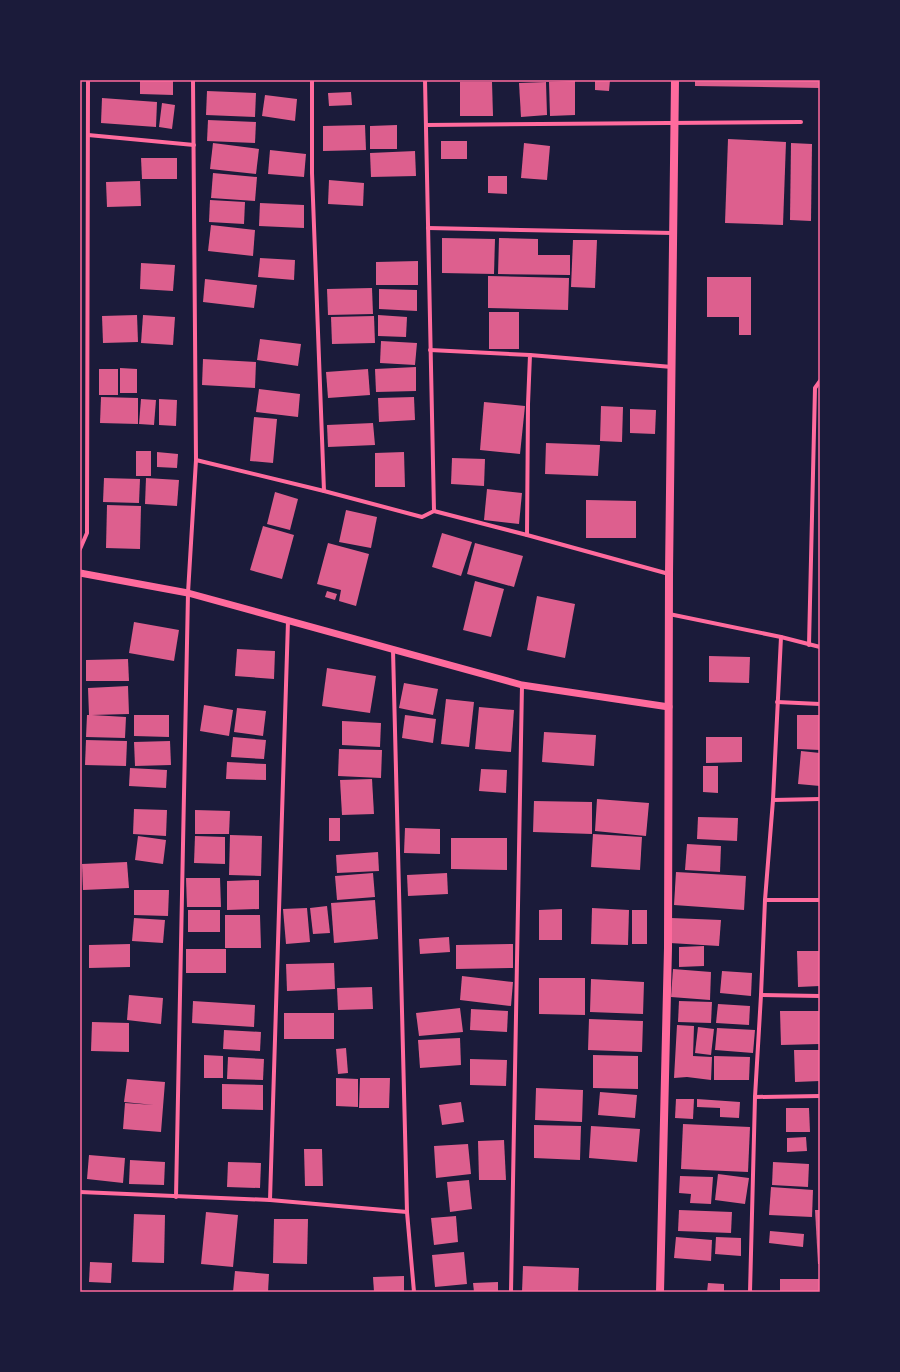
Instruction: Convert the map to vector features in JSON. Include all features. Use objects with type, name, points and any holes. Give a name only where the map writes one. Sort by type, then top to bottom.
[{"type":"main road","points":[[660,1292],[668,948],[669,574],[675,80]]},
{"type":"street","points":[[80,549],[87,533],[88,80]]},
{"type":"street","points":[[176,1197],[188,593],[196,460],[193,80]]},
{"type":"street","points":[[312,80],[312,173],[324,491]]},
{"type":"street","points":[[425,80],[434,511]]},
{"type":"street","points":[[426,125],[802,122]]},
{"type":"street","points":[[88,136],[194,145]]},
{"type":"street","points":[[428,228],[674,233]]},
{"type":"street","points":[[430,350],[530,355],[672,367]]},
{"type":"street","points":[[527,535],[530,355]]},
{"type":"street","points":[[809,645],[815,388],[820,381]]},
{"type":"street","points":[[196,460],[324,491],[422,517],[434,511],[669,574]]},
{"type":"street","points":[[80,573],[188,593],[522,685],[669,707]]},
{"type":"street","points":[[669,614],[781,637],[820,647]]},
{"type":"street","points":[[270,1200],[288,621]]},
{"type":"street","points":[[750,1292],[755,1097],[761,995],[764,900],[773,800],[781,637]]},
{"type":"street","points":[[393,650],[408,1212],[414,1292]]},
{"type":"street","points":[[511,1292],[522,685]]},
{"type":"street","points":[[777,702],[820,704]]},
{"type":"street","points":[[773,800],[820,799]]},
{"type":"street","points":[[764,900],[820,900]]},
{"type":"street","points":[[761,995],[820,996]]},
{"type":"street","points":[[755,1097],[820,1096]]},
{"type":"street","points":[[80,1192],[270,1200],[408,1212]]},
{"type":"building","points":[[140,80],[173,80],[173,95],[140,94]]},
{"type":"building","points":[[595,80],[610,80],[609,91],[595,90]]},
{"type":"building","points":[[695,80],[820,80],[820,88],[695,86]]},
{"type":"building","points":[[575,81],[575,115],[550,116],[549,82]]},
{"type":"building","points":[[460,82],[492,82],[493,116],[460,116]]},
{"type":"building","points":[[546,82],[547,115],[521,117],[519,83]]},
{"type":"building","points":[[207,91],[256,93],[255,117],[206,115]]},
{"type":"building","points":[[351,92],[352,105],[329,106],[328,93]]},
{"type":"building","points":[[265,95],[297,99],[295,121],[262,116]]},
{"type":"building","points":[[102,98],[157,102],[156,127],[101,123]]},
{"type":"building","points":[[162,103],[175,105],[172,129],[159,127]]},
{"type":"building","points":[[208,120],[256,122],[255,143],[207,141]]},
{"type":"building","points":[[365,125],[366,150],[323,151],[323,126]]},
{"type":"building","points":[[397,125],[397,149],[370,149],[370,126]]},
{"type":"building","points":[[728,139],[786,142],[783,225],[725,223]]},
{"type":"building","points":[[441,141],[467,141],[467,159],[441,159]]},
{"type":"building","points":[[213,143],[259,149],[256,174],[210,169]]},
{"type":"building","points":[[524,143],[550,146],[547,180],[521,178]]},
{"type":"building","points":[[791,143],[812,144],[811,221],[790,220]]},
{"type":"building","points":[[270,150],[306,154],[304,177],[268,174]]},
{"type":"building","points":[[415,151],[416,176],[371,177],[370,153]]},
{"type":"building","points":[[141,158],[177,158],[177,179],[142,179]]},
{"type":"building","points":[[213,173],[257,177],[255,201],[211,198]]},
{"type":"building","points":[[488,176],[507,176],[507,194],[488,193]]},
{"type":"building","points":[[329,180],[364,183],[363,206],[328,204]]},
{"type":"building","points":[[140,181],[141,206],[107,207],[106,182]]},
{"type":"building","points":[[210,200],[245,202],[244,224],[209,222]]},
{"type":"building","points":[[260,203],[304,205],[304,228],[259,226]]},
{"type":"building","points":[[211,225],[255,230],[253,256],[208,251]]},
{"type":"building","points":[[442,238],[495,239],[494,274],[442,273]]},
{"type":"building","points":[[499,238],[538,239],[538,255],[570,255],[570,275],[498,274]]},
{"type":"building","points":[[573,240],[597,240],[595,288],[571,287]]},
{"type":"building","points":[[260,258],[295,260],[294,280],[258,277]]},
{"type":"building","points":[[418,261],[418,285],[376,285],[376,262]]},
{"type":"building","points":[[141,263],[175,265],[173,291],[140,289]]},
{"type":"building","points":[[488,276],[569,278],[568,310],[488,308]]},
{"type":"building","points":[[707,277],[751,277],[751,335],[739,335],[739,317],[707,317]]},
{"type":"building","points":[[205,279],[257,285],[254,308],[203,302]]},
{"type":"building","points":[[372,288],[373,314],[328,315],[327,289]]},
{"type":"building","points":[[379,289],[417,290],[417,311],[379,309]]},
{"type":"building","points":[[489,312],[519,312],[519,349],[489,349]]},
{"type":"building","points":[[137,315],[138,342],[103,343],[102,316]]},
{"type":"building","points":[[143,315],[175,317],[173,345],[141,343]]},
{"type":"building","points":[[378,315],[407,317],[406,337],[378,336]]},
{"type":"building","points":[[374,316],[375,343],[332,344],[331,317]]},
{"type":"building","points":[[260,339],[301,344],[298,366],[257,360]]},
{"type":"building","points":[[381,341],[417,343],[415,365],[380,363]]},
{"type":"building","points":[[203,359],[256,362],[255,388],[202,385]]},
{"type":"building","points":[[416,367],[416,391],[376,392],[375,369]]},
{"type":"building","points":[[120,368],[137,369],[137,393],[120,393]]},
{"type":"building","points":[[99,369],[118,369],[118,395],[99,395]]},
{"type":"building","points":[[368,369],[370,395],[328,398],[326,372]]},
{"type":"building","points":[[259,389],[300,394],[298,417],[256,412]]},
{"type":"building","points":[[101,397],[138,398],[138,424],[100,423]]},
{"type":"building","points":[[414,397],[415,420],[379,422],[378,398]]},
{"type":"building","points":[[141,399],[156,400],[154,425],[139,424]]},
{"type":"building","points":[[159,399],[177,400],[176,426],[159,425]]},
{"type":"building","points":[[484,402],[525,406],[520,454],[480,450]]},
{"type":"building","points":[[601,406],[623,407],[622,442],[600,441]]},
{"type":"building","points":[[630,409],[656,410],[655,434],[630,433]]},
{"type":"building","points":[[254,417],[277,419],[273,463],[250,461]]},
{"type":"building","points":[[373,423],[375,445],[328,447],[327,425]]},
{"type":"building","points":[[546,443],[600,445],[598,476],[545,474]]},
{"type":"building","points":[[136,451],[151,451],[151,476],[136,476]]},
{"type":"building","points":[[157,452],[178,454],[177,468],[157,467]]},
{"type":"building","points":[[404,452],[405,487],[375,487],[375,453]]},
{"type":"building","points":[[452,458],[485,459],[484,486],[451,484]]},
{"type":"building","points":[[104,478],[140,479],[139,503],[103,502]]},
{"type":"building","points":[[146,478],[179,480],[177,506],[145,504]]},
{"type":"building","points":[[487,489],[522,493],[519,524],[484,520]]},
{"type":"building","points":[[275,492],[298,499],[290,530],[267,524]]},
{"type":"building","points":[[586,500],[636,501],[636,538],[586,538]]},
{"type":"building","points":[[107,505],[141,506],[140,549],[106,548]]},
{"type":"building","points":[[346,510],[377,517],[371,548],[339,542]]},
{"type":"building","points":[[263,526],[294,535],[282,579],[250,570]]},
{"type":"building","points":[[442,533],[472,542],[461,576],[432,567]]},
{"type":"building","points":[[328,543],[369,554],[356,606],[339,601],[341,590],[317,584]]},
{"type":"building","points":[[475,543],[523,556],[514,587],[467,574]]},
{"type":"building","points":[[475,581],[504,589],[491,637],[463,630]]},
{"type":"building","points":[[327,591],[337,594],[335,600],[325,597]]},
{"type":"building","points":[[537,596],[575,604],[565,658],[527,650]]},
{"type":"building","points":[[134,622],[179,630],[174,661],[129,653]]},
{"type":"building","points":[[237,649],[275,651],[274,679],[235,676]]},
{"type":"building","points":[[709,656],[750,657],[749,683],[709,682]]},
{"type":"building","points":[[128,659],[129,681],[86,681],[86,660]]},
{"type":"building","points":[[327,668],[376,676],[370,713],[322,706]]},
{"type":"building","points":[[404,683],[438,689],[433,715],[399,708]]},
{"type":"building","points":[[128,686],[129,714],[92,715],[126,717],[125,738],[86,737],[87,715],[89,715],[88,688]]},
{"type":"building","points":[[446,699],[474,702],[469,747],[441,744]]},
{"type":"building","points":[[204,705],[233,710],[229,736],[200,731]]},
{"type":"building","points":[[479,707],[514,710],[511,752],[475,749]]},
{"type":"building","points":[[237,708],[266,711],[263,736],[234,732]]},
{"type":"building","points":[[134,715],[169,715],[169,737],[134,736]]},
{"type":"building","points":[[405,715],[436,719],[433,743],[402,738]]},
{"type":"building","points":[[797,715],[820,715],[820,750],[797,749]]},
{"type":"building","points":[[342,721],[381,723],[380,747],[342,745]]},
{"type":"building","points":[[544,732],[596,735],[594,766],[542,762]]},
{"type":"building","points":[[233,737],[266,740],[264,759],[231,757]]},
{"type":"building","points":[[706,737],[742,737],[742,762],[706,763]]},
{"type":"building","points":[[86,740],[127,741],[126,766],[85,765]]},
{"type":"building","points":[[170,741],[171,765],[135,766],[134,742]]},
{"type":"building","points":[[339,749],[382,750],[381,778],[338,776]]},
{"type":"building","points":[[801,751],[820,753],[820,786],[798,784]]},
{"type":"building","points":[[227,762],[266,764],[266,780],[226,779]]},
{"type":"building","points":[[703,766],[718,766],[718,793],[703,792]]},
{"type":"building","points":[[130,768],[167,770],[166,788],[129,786]]},
{"type":"building","points":[[481,769],[507,770],[506,793],[479,791]]},
{"type":"building","points":[[372,779],[374,814],[342,815],[340,780]]},
{"type":"building","points":[[597,799],[649,803],[646,836],[595,831]]},
{"type":"building","points":[[534,801],[592,802],[592,834],[533,832]]},
{"type":"building","points":[[134,809],[167,810],[166,836],[133,834]]},
{"type":"building","points":[[195,810],[230,811],[229,834],[195,834]]},
{"type":"building","points":[[698,817],[738,818],[737,841],[697,839]]},
{"type":"building","points":[[329,818],[340,818],[340,841],[329,841]]},
{"type":"building","points":[[405,828],[440,829],[440,854],[404,853]]},
{"type":"building","points":[[593,834],[642,837],[640,870],[591,867]]},
{"type":"building","points":[[230,835],[262,836],[261,876],[229,875]]},
{"type":"building","points":[[138,836],[166,840],[163,864],[135,860]]},
{"type":"building","points":[[195,836],[225,837],[225,864],[194,863]]},
{"type":"building","points":[[451,838],[507,838],[507,870],[451,869]]},
{"type":"building","points":[[687,844],[721,846],[720,872],[685,870]]},
{"type":"building","points":[[378,852],[379,871],[337,873],[336,855]]},
{"type":"building","points":[[127,862],[129,888],[83,890],[82,864]]},
{"type":"building","points":[[676,872],[746,876],[744,910],[674,905]]},
{"type":"building","points":[[373,873],[375,897],[337,900],[335,876]]},
{"type":"building","points":[[447,873],[448,894],[408,896],[407,875]]},
{"type":"building","points":[[186,878],[220,878],[221,907],[187,907]]},
{"type":"building","points":[[259,880],[259,909],[227,910],[227,881]]},
{"type":"building","points":[[134,890],[169,890],[168,916],[134,915]]},
{"type":"building","points":[[375,900],[378,939],[334,943],[331,903]]},
{"type":"building","points":[[327,906],[330,933],[313,934],[310,908]]},
{"type":"building","points":[[307,908],[310,942],[286,944],[283,909]]},
{"type":"building","points":[[592,908],[629,910],[628,945],[591,944]]},
{"type":"building","points":[[562,909],[562,940],[539,940],[539,910]]},
{"type":"building","points":[[188,910],[220,910],[220,932],[188,932]]},
{"type":"building","points":[[632,910],[647,910],[647,944],[632,944]]},
{"type":"building","points":[[225,915],[260,915],[261,948],[225,948]]},
{"type":"building","points":[[134,918],[165,920],[163,943],[132,941]]},
{"type":"building","points":[[671,918],[721,920],[719,946],[670,943]]},
{"type":"building","points":[[449,937],[450,952],[420,954],[419,939]]},
{"type":"building","points":[[130,944],[130,967],[89,968],[89,945]]},
{"type":"building","points":[[513,944],[513,968],[456,969],[456,945]]},
{"type":"building","points":[[704,946],[704,966],[679,967],[679,947]]},
{"type":"building","points":[[186,949],[226,949],[226,973],[186,973]]},
{"type":"building","points":[[797,951],[820,951],[820,986],[798,987]]},
{"type":"building","points":[[334,963],[335,989],[287,991],[286,964]]},
{"type":"building","points":[[673,969],[711,972],[710,1000],[671,997]]},
{"type":"building","points":[[722,971],[752,973],[751,996],[720,993]]},
{"type":"building","points":[[462,976],[513,982],[511,1006],[460,1000]]},
{"type":"building","points":[[539,978],[585,978],[585,1015],[539,1014]]},
{"type":"building","points":[[591,979],[644,982],[643,1014],[590,1012]]},
{"type":"building","points":[[372,987],[373,1009],[338,1010],[337,988]]},
{"type":"building","points":[[129,995],[163,998],[161,1024],[127,1020]]},
{"type":"building","points":[[193,1001],[255,1005],[254,1027],[192,1023]]},
{"type":"building","points":[[679,1001],[712,1002],[711,1023],[678,1022]]},
{"type":"building","points":[[718,1004],[750,1006],[749,1025],[716,1023]]},
{"type":"building","points":[[460,1008],[463,1032],[419,1036],[416,1013]]},
{"type":"building","points":[[471,1009],[508,1011],[507,1032],[470,1030]]},
{"type":"building","points":[[780,1011],[820,1011],[820,1044],[781,1045]]},
{"type":"building","points":[[284,1013],[334,1013],[334,1039],[284,1039]]},
{"type":"building","points":[[589,1019],[643,1021],[642,1052],[588,1050]]},
{"type":"building","points":[[92,1022],[129,1023],[129,1052],[91,1051]]},
{"type":"building","points":[[677,1025],[694,1026],[693,1056],[712,1057],[711,1080],[687,1077],[674,1078]]},
{"type":"building","points":[[698,1027],[714,1029],[711,1055],[695,1053]]},
{"type":"building","points":[[717,1028],[755,1030],[753,1053],[715,1050]]},
{"type":"building","points":[[224,1030],[261,1032],[260,1051],[223,1049]]},
{"type":"building","points":[[460,1038],[461,1065],[420,1068],[418,1040]]},
{"type":"building","points":[[346,1048],[348,1073],[338,1074],[336,1049]]},
{"type":"building","points":[[794,1050],[820,1050],[820,1081],[795,1082]]},
{"type":"building","points":[[204,1055],[223,1056],[223,1078],[204,1078]]},
{"type":"building","points":[[593,1055],[638,1056],[638,1089],[593,1088]]},
{"type":"building","points":[[714,1056],[750,1057],[749,1080],[714,1080]]},
{"type":"building","points":[[228,1057],[264,1059],[263,1080],[227,1079]]},
{"type":"building","points":[[470,1059],[507,1060],[506,1086],[470,1085]]},
{"type":"building","points":[[336,1078],[358,1079],[358,1107],[336,1106]]},
{"type":"building","points":[[360,1078],[390,1078],[389,1108],[359,1108]]},
{"type":"building","points":[[127,1079],[165,1082],[161,1132],[123,1129],[125,1103],[154,1105],[124,1102]]},
{"type":"building","points":[[222,1084],[263,1085],[263,1110],[222,1109]]},
{"type":"building","points":[[536,1088],[583,1090],[582,1122],[535,1120]]},
{"type":"building","points":[[600,1092],[637,1095],[635,1118],[598,1115]]},
{"type":"building","points":[[676,1099],[694,1099],[693,1119],[675,1118]]},
{"type":"building","points":[[697,1099],[740,1102],[739,1118],[720,1117],[720,1108],[697,1107]]},
{"type":"building","points":[[461,1102],[464,1122],[442,1125],[439,1105]]},
{"type":"building","points":[[786,1108],[809,1108],[810,1132],[786,1132]]},
{"type":"building","points":[[683,1124],[750,1127],[748,1172],[681,1169]]},
{"type":"building","points":[[534,1125],[581,1126],[580,1160],[534,1158]]},
{"type":"building","points":[[591,1126],[640,1129],[637,1162],[589,1158]]},
{"type":"building","points":[[806,1137],[807,1151],[787,1152],[787,1138]]},
{"type":"building","points":[[504,1140],[506,1180],[479,1180],[478,1141]]},
{"type":"building","points":[[468,1144],[471,1174],[436,1178],[434,1146]]},
{"type":"building","points":[[304,1149],[322,1149],[323,1186],[305,1186]]},
{"type":"building","points":[[89,1155],[125,1158],[123,1183],[87,1179]]},
{"type":"building","points":[[130,1160],[165,1162],[164,1185],[129,1184]]},
{"type":"building","points":[[228,1162],[261,1163],[260,1188],[227,1187]]},
{"type":"building","points":[[773,1162],[809,1164],[808,1187],[772,1185]]},
{"type":"building","points":[[718,1174],[749,1178],[745,1204],[715,1200]]},
{"type":"building","points":[[680,1176],[713,1177],[711,1204],[690,1203],[691,1194],[679,1193]]},
{"type":"building","points":[[469,1180],[472,1209],[450,1212],[447,1182]]},
{"type":"building","points":[[771,1187],[813,1190],[812,1217],[769,1215]]},
{"type":"building","points":[[679,1210],[732,1212],[731,1233],[678,1231]]},
{"type":"building","points":[[815,1210],[820,1210],[820,1264],[818,1264]]},
{"type":"building","points":[[206,1212],[238,1215],[233,1267],[201,1264]]},
{"type":"building","points":[[134,1214],[165,1215],[164,1263],[132,1262]]},
{"type":"building","points":[[456,1216],[458,1242],[434,1245],[431,1218]]},
{"type":"building","points":[[274,1219],[308,1219],[307,1264],[273,1263]]},
{"type":"building","points":[[770,1231],[804,1234],[803,1247],[769,1243]]},
{"type":"building","points":[[676,1237],[712,1240],[711,1261],[674,1258]]},
{"type":"building","points":[[716,1237],[741,1238],[741,1256],[715,1254]]},
{"type":"building","points":[[464,1252],[467,1284],[435,1287],[432,1255]]},
{"type":"building","points":[[90,1262],[112,1263],[111,1283],[89,1282]]},
{"type":"building","points":[[523,1266],[579,1268],[578,1292],[522,1292]]},
{"type":"building","points":[[235,1271],[269,1274],[268,1292],[233,1292]]},
{"type":"building","points":[[404,1276],[404,1292],[374,1292],[373,1277]]},
{"type":"building","points":[[780,1279],[820,1279],[820,1292],[780,1292]]},
{"type":"building","points":[[498,1282],[498,1292],[474,1292],[473,1283]]},
{"type":"building","points":[[708,1283],[724,1284],[724,1292],[707,1292]]}]
